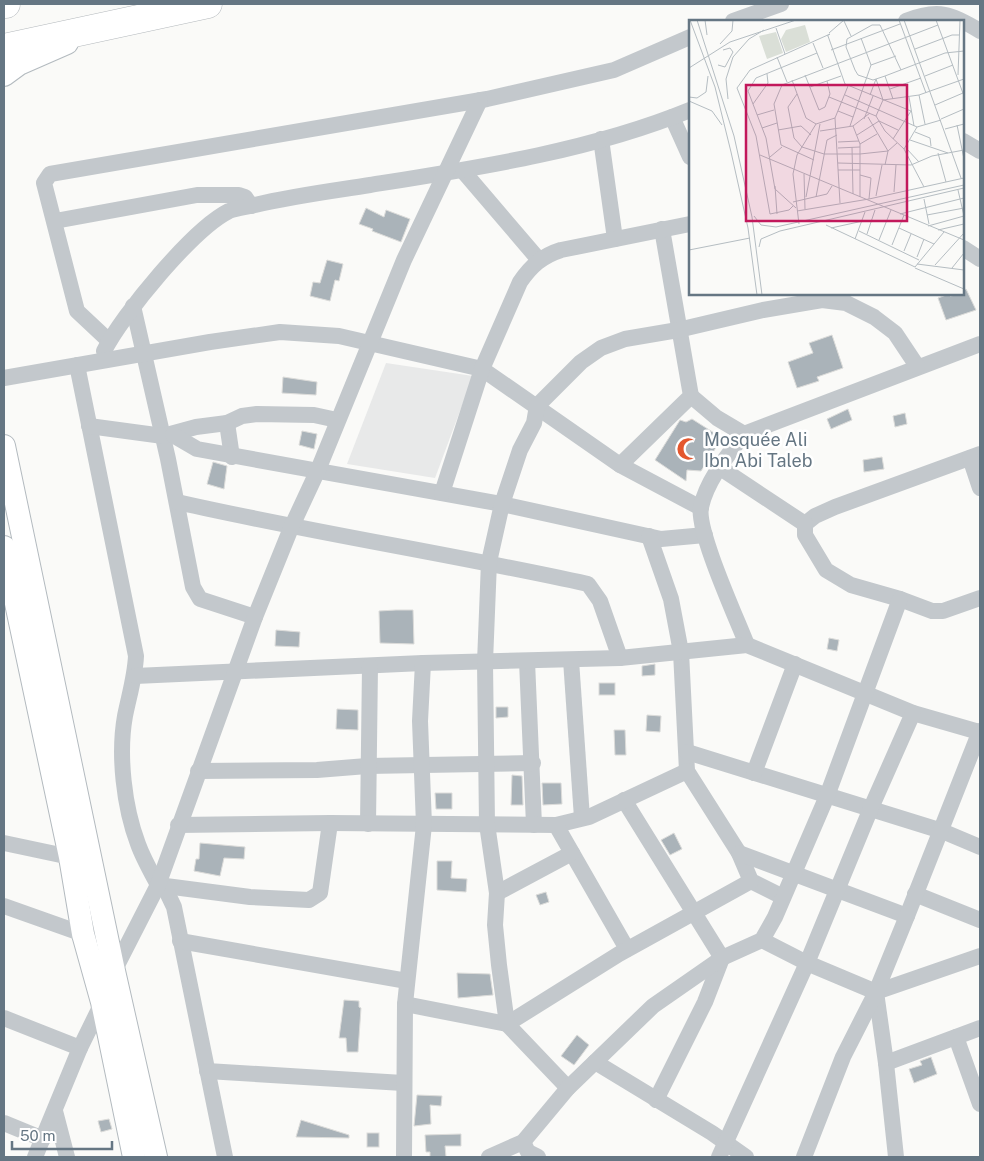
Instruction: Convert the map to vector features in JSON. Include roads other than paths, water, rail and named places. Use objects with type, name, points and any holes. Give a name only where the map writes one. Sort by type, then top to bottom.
[{"type":"highway","points":[[4,48],[208,4]]},
{"type":"street","points":[[736,20],[781,4]]},
{"type":"street","points":[[909,20],[925,15],[943,14],[963,20]]},
{"type":"street","points":[[964,21],[980,32]]},
{"type":"street","points":[[4,75],[19,64],[41,53],[103,28]]},
{"type":"street","points":[[109,341],[77,311],[62,257],[55,220],[48,203],[44,184],[50,174],[480,100],[614,70],[689,37]]},
{"type":"street","points":[[35,1157],[114,971],[161,886],[178,825],[255,617],[291,528],[318,470],[404,260],[480,100]]},
{"type":"street","points":[[98,362],[109,341],[133,306],[201,231],[230,211],[463,171],[601,139],[689,110]]},
{"type":"street","points":[[672,117],[689,155]]},
{"type":"street","points":[[601,139],[615,239]]},
{"type":"street","points":[[964,142],[980,151]]},
{"type":"street","points":[[463,171],[539,260]]},
{"type":"street","points":[[55,220],[197,195],[239,195],[245,197],[251,206]]},
{"type":"street","points":[[442,493],[482,369],[520,282],[539,260],[548,254],[561,250],[689,224]]},
{"type":"street","points":[[662,229],[678,330],[691,396],[717,418],[744,434]]},
{"type":"street","points":[[964,249],[980,259]]},
{"type":"street","points":[[507,1024],[495,925],[496,893],[488,824],[485,662],[489,562],[502,504],[520,450],[534,423],[537,406],[581,362],[601,348],[625,339],[678,330],[763,310],[833,300],[874,317],[895,333],[917,366]]},
{"type":"street","points":[[133,306],[143,355],[168,436],[177,502],[193,587],[200,599],[255,617]]},
{"type":"street","points":[[4,378],[210,342],[280,332],[339,336],[482,369],[620,465],[701,508]]},
{"type":"street","points":[[747,645],[705,535],[701,508],[719,467],[744,434],[917,366],[980,344]]},
{"type":"street","points":[[77,365],[115,558],[135,643],[135,676],[125,717],[124,764],[127,799],[137,842],[174,908],[225,1157]]},
{"type":"street","points":[[620,465],[691,396]]},
{"type":"street","points":[[168,436],[196,427],[227,423],[242,416],[257,414],[305,415],[338,420]]},
{"type":"street","points":[[227,423],[232,457]]},
{"type":"street","points":[[90,426],[168,436],[197,449],[232,457],[318,470],[502,504],[649,536],[672,539],[705,535]]},
{"type":"street","points":[[4,446],[114,971],[156,1157]]},
{"type":"street","points":[[805,524],[815,516],[835,507],[975,456],[980,488]]},
{"type":"street","points":[[719,467],[805,524]]},
{"type":"street","points":[[177,502],[291,528],[489,562],[588,584],[600,601],[620,658]]},
{"type":"street","points":[[805,524],[805,535],[826,570],[851,585],[900,599],[922,608],[943,611],[980,598]]},
{"type":"street","points":[[649,536],[671,599],[681,652],[687,771],[739,853],[751,881],[783,897]]},
{"type":"street","points":[[4,547],[6,575],[70,857],[84,934],[102,1002],[134,1157]]},
{"type":"street","points":[[489,1157],[528,1152],[568,1088],[653,1006],[722,958],[762,940],[827,796],[900,599]]},
{"type":"street","points":[[135,676],[235,670],[620,658],[747,645],[866,692],[913,713],[980,732],[876,992],[843,1057],[804,1157]]},
{"type":"street","points":[[571,660],[582,818]]},
{"type":"street","points":[[527,661],[533,763],[534,825]]},
{"type":"street","points":[[404,1157],[404,1004],[424,825],[420,722],[424,663]]},
{"type":"street","points":[[754,774],[795,664]]},
{"type":"street","points":[[368,824],[370,666]]},
{"type":"street","points":[[723,1150],[807,963],[871,808],[913,713]]},
{"type":"street","points":[[687,752],[942,831],[980,847]]},
{"type":"street","points":[[198,771],[317,770],[368,766],[533,763]]},
{"type":"street","points":[[178,825],[330,823],[556,825],[582,818],[687,771]]},
{"type":"street","points":[[624,800],[722,958]]},
{"type":"street","points":[[161,886],[250,897],[309,900],[320,892],[330,823]]},
{"type":"street","points":[[556,825],[627,949]]},
{"type":"street","points":[[4,844],[70,857]]},
{"type":"street","points":[[496,893],[572,853]]},
{"type":"street","points":[[739,853],[907,916]]},
{"type":"street","points":[[507,1024],[627,949],[751,881]]},
{"type":"street","points":[[916,894],[980,920]]},
{"type":"street","points":[[4,906],[84,934]]},
{"type":"street","points":[[762,940],[807,963],[876,992],[980,956]]},
{"type":"street","points":[[180,941],[407,981]]},
{"type":"street","points":[[656,1100],[705,1002],[722,958]]},
{"type":"street","points":[[876,992],[896,1157]]},
{"type":"street","points":[[404,1004],[507,1024],[568,1088]]},
{"type":"street","points":[[4,1018],[80,1048]]},
{"type":"street","points":[[886,1063],[980,1028]]},
{"type":"street","points":[[956,1037],[980,1104]]},
{"type":"street","points":[[595,1062],[656,1100],[723,1150],[746,1157]]},
{"type":"street","points":[[208,1071],[403,1083]]},
{"type":"street","points":[[55,1111],[67,1157]]},
{"type":"street","points":[[4,1123],[43,1139]]},
{"type":"place","name":"Mosquée Ali Ibn Abi Taleb","points":[[688,449]]}]
